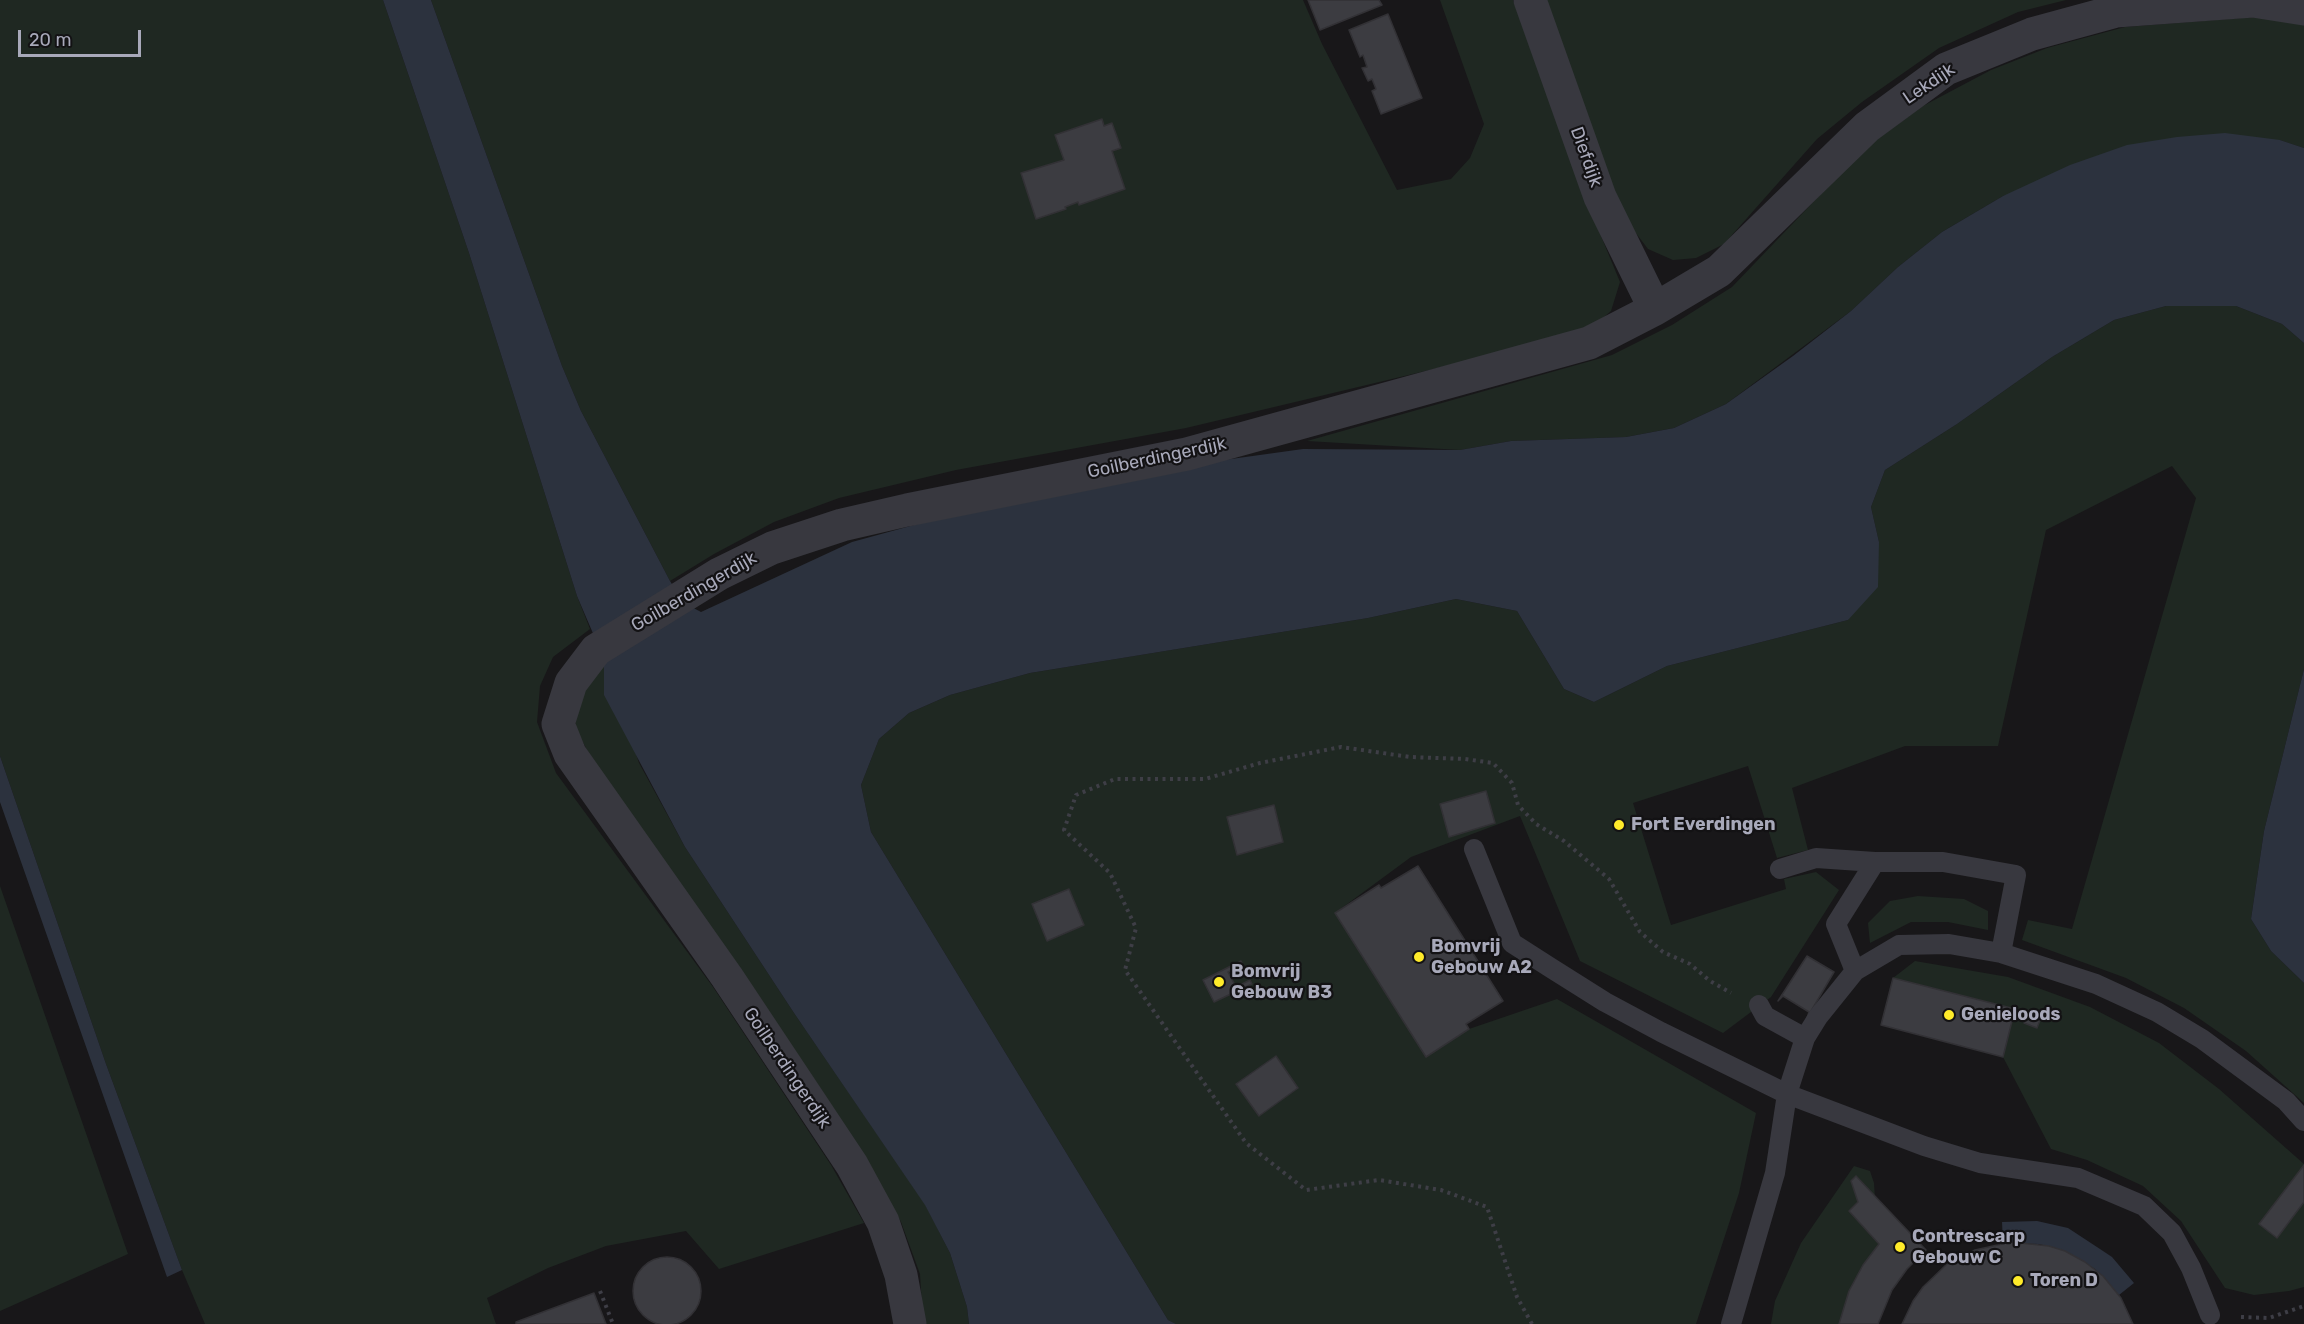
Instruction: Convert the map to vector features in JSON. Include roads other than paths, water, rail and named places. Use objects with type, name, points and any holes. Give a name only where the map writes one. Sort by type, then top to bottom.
[{"type":"street","name":"Diefdijk","points":[[1530,0],[1600,196],[1655,309]]},
{"type":"street","name":"Lekdijk","points":[[1655,309],[1719,271],[1867,127],[1946,69],[2032,34],[2116,10],[2253,1],[2304,9]]},
{"type":"street","name":"Goilberdingerdijk","points":[[910,1324],[901,1275],[883,1222],[852,1165],[727,977],[570,754],[558,724],[571,683],[596,650],[692,589],[772,548],[842,525],[907,510],[1187,454],[1589,344],[1655,309]]},
{"type":"lane","points":[[1474,849],[1512,943],[1605,1002],[1787,1094],[1924,1146],[1980,1163],[2078,1178],[2144,1206],[2172,1233],[2191,1268],[2210,1315]]},
{"type":"lane","points":[[1780,868],[1816,858],[1875,862],[1943,862],[2016,875],[2001,953]]},
{"type":"lane","points":[[1855,970],[1836,924],[1875,862]]},
{"type":"lane","points":[[1731,1324],[1775,1173],[1787,1094],[1805,1038],[1818,1017],[1855,970],[1899,945],[1949,944],[2001,953],[2096,984],[2157,1012],[2202,1039],[2286,1101],[2304,1121]]},
{"type":"lane","points":[[1759,1005],[1766,1016],[1805,1038]]},
{"type":"water","points":[[383,0],[431,0],[562,366],[581,411],[670,581],[684,603],[701,612],[852,542],[965,511],[1195,464],[1303,449],[1460,450],[1511,441],[1626,437],[1674,428],[1726,404],[1793,356],[1851,311],[1898,267],[1942,232],[2003,196],[2070,165],[2127,145],[2177,137],[2225,133],[2280,140],[2304,148],[2304,343],[2282,324],[2236,306],[2166,306],[2114,320],[2052,357],[1957,424],[1885,470],[1871,507],[1879,542],[1878,587],[1848,620],[1667,666],[1594,702],[1564,689],[1517,611],[1456,599],[1368,618],[1030,673],[950,695],[909,713],[879,739],[861,785],[871,832],[1168,1320],[1176,1324],[969,1324],[967,1307],[950,1253],[925,1205],[794,1013],[685,847],[604,695],[604,659],[577,596],[469,253]]},
{"type":"water","points":[[2304,669],[2304,983],[2271,951],[2251,919],[2264,831]]},
{"type":"water","points":[[0,756],[106,1064],[182,1270],[167,1277],[0,802]]},
{"type":"water","points":[[2037,1221],[2068,1228],[2112,1257],[2134,1283],[2119,1295],[2095,1269],[2065,1251],[2039,1244],[2003,1243],[2002,1222]]},
{"type":"place","name":"Fort Everdingen","points":[[1619,825]]},
{"type":"place","name":"Bomvrij Gebouw A2","points":[[1419,957]]},
{"type":"place","name":"Bomvrij Gebouw B3","points":[[1219,982]]},
{"type":"place","name":"Genieloods","points":[[1949,1015]]},
{"type":"place","name":"Contrescarp Gebouw C","points":[[1900,1247]]},
{"type":"place","name":"Toren D","points":[[2018,1281]]}]
